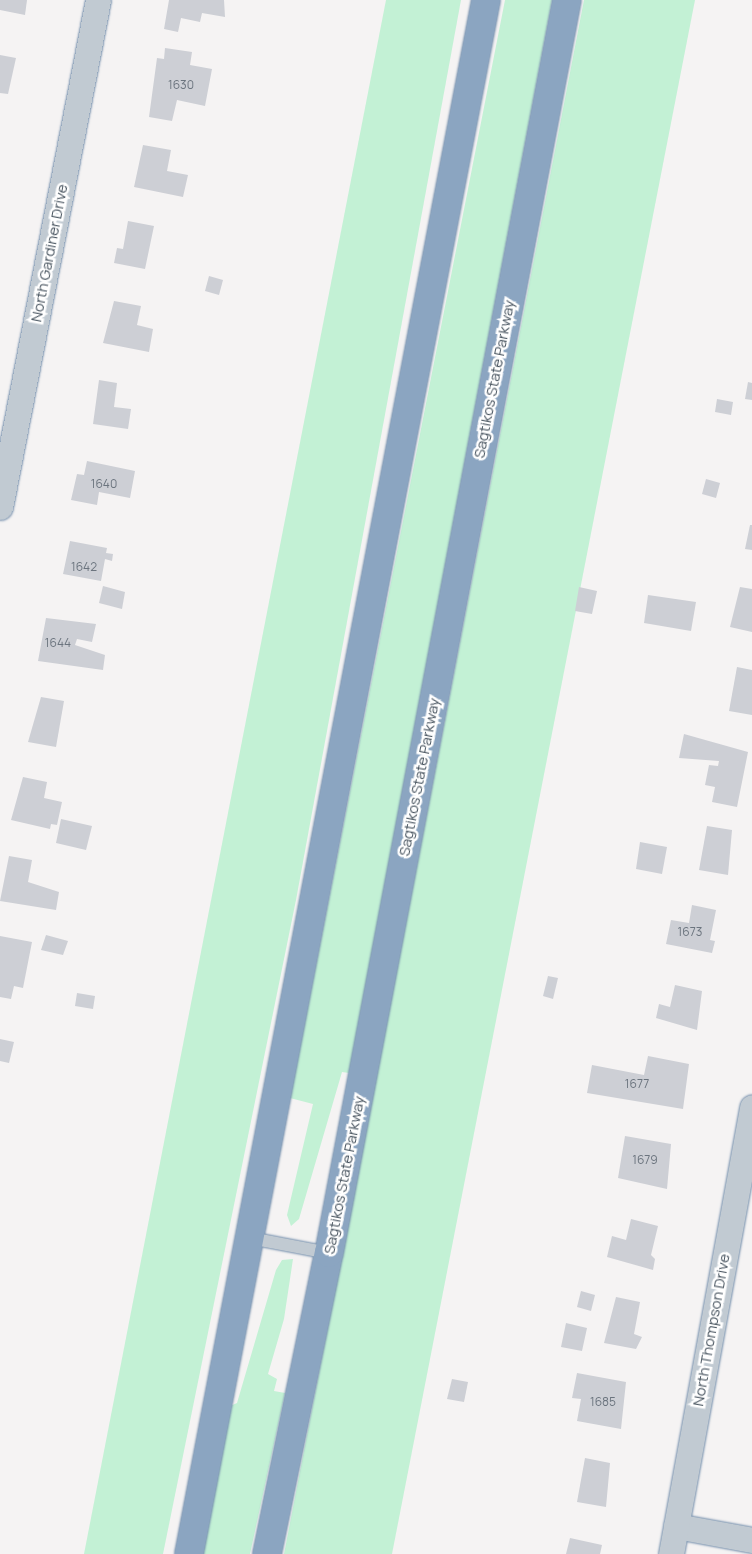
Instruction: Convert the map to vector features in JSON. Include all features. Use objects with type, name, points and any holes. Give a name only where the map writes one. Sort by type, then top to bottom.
[{"type":"highway","points":[[188,1554],[486,0]]},
{"type":"highway","name":"Sagtikos State Parkway","points":[[268,1554],[329,1253],[567,0]]},
{"type":"street","name":"North Gardiner Drive","points":[[0,507],[98,0]]},
{"type":"street","name":"North Thompson Drive","points":[[671,1554],[752,1107]]},
{"type":"street","points":[[676,1526],[752,1540]]},
{"type":"lane","points":[[250,1238],[329,1253]]},
{"type":"green space","points":[[386,0],[461,0],[296,900],[163,1554],[84,1554]]},
{"type":"green space","points":[[505,0],[552,0],[349,1073],[342,1072],[299,1219],[291,1226],[287,1215],[313,1104],[290,1098]]},
{"type":"green space","points":[[584,0],[695,0],[392,1554],[284,1554]]},
{"type":"green space","points":[[293,1259],[284,1319],[268,1374],[277,1379],[274,1391],[285,1393],[250,1554],[200,1554],[230,1406],[237,1403],[276,1270],[282,1260]]},
{"type":"building","points":[[0,0],[27,0],[25,15],[0,10]]},
{"type":"building","points":[[169,0],[224,0],[225,17],[202,13],[200,22],[181,18],[178,32],[164,29]]},
{"type":"building","points":[[165,48],[192,52],[190,65],[212,69],[205,106],[177,100],[172,121],[149,117],[157,58],[164,59]]},
{"type":"building","points":[[0,55],[16,58],[8,94],[0,93]]},
{"type":"building","points":[[143,145],[171,150],[167,171],[188,175],[183,197],[134,187]]},
{"type":"building","points":[[128,221],[154,226],[145,269],[114,263],[117,248],[123,249]]},
{"type":"building","points":[[209,276],[223,280],[219,295],[205,291]]},
{"type":"building","points":[[114,301],[141,306],[137,325],[153,329],[149,352],[103,343]]},
{"type":"building","points":[[99,380],[117,383],[114,407],[131,409],[128,429],[93,424]]},
{"type":"building","points":[[748,382],[752,383],[752,400],[745,399]]},
{"type":"building","points":[[717,399],[733,402],[731,415],[715,412]]},
{"type":"building","points":[[87,461],[135,471],[130,498],[99,492],[97,505],[71,500],[77,474],[84,475]]},
{"type":"building","points":[[706,479],[720,483],[716,498],[702,494]]},
{"type":"building","points":[[750,525],[752,525],[752,550],[745,549]]},
{"type":"building","points":[[70,541],[107,548],[106,553],[113,554],[112,561],[105,559],[101,581],[63,574]]},
{"type":"building","points":[[103,586],[125,592],[122,609],[99,603]]},
{"type":"building","points":[[579,587],[597,591],[592,614],[575,611]]},
{"type":"building","points":[[740,587],[752,589],[752,632],[730,627]]},
{"type":"building","points":[[648,595],[696,602],[691,631],[644,623]]},
{"type":"building","points":[[46,618],[96,624],[92,642],[77,639],[75,645],[105,655],[103,670],[38,661]]},
{"type":"building","points":[[737,667],[752,670],[752,715],[729,711]]},
{"type":"building","points":[[41,697],[64,701],[56,747],[28,742]]},
{"type":"building","points":[[684,734],[748,752],[737,807],[712,802],[715,787],[705,785],[709,765],[718,766],[719,761],[679,758]]},
{"type":"building","points":[[23,777],[47,782],[44,798],[62,802],[57,825],[51,824],[50,829],[11,820]]},
{"type":"building","points":[[61,819],[92,826],[86,850],[56,843]]},
{"type":"building","points":[[707,826],[732,830],[728,875],[699,870]]},
{"type":"building","points":[[640,842],[667,847],[662,874],[636,869]]},
{"type":"building","points":[[9,856],[32,860],[28,882],[59,892],[56,910],[0,901]]},
{"type":"building","points":[[692,905],[716,910],[710,940],[715,941],[712,953],[666,944],[671,920],[689,923]]},
{"type":"building","points":[[46,935],[68,941],[63,955],[41,950]]},
{"type":"building","points":[[0,936],[32,942],[23,988],[14,986],[11,999],[0,997]]},
{"type":"building","points":[[548,976],[558,978],[553,999],[543,996]]},
{"type":"building","points":[[675,985],[702,991],[697,1030],[656,1018],[659,1004],[670,1007]]},
{"type":"building","points":[[77,993],[95,996],[93,1009],[75,1006]]},
{"type":"building","points":[[0,1039],[14,1042],[9,1063],[0,1061]]},
{"type":"building","points":[[648,1056],[689,1064],[683,1109],[587,1093],[592,1065],[644,1075]]},
{"type":"building","points":[[625,1136],[671,1144],[667,1189],[618,1178]]},
{"type":"building","points":[[631,1219],[658,1226],[651,1255],[655,1259],[653,1270],[607,1257],[612,1236],[626,1240]]},
{"type":"building","points":[[581,1291],[595,1295],[591,1311],[577,1307]]},
{"type":"building","points":[[616,1297],[640,1302],[634,1334],[642,1337],[636,1349],[604,1343]]},
{"type":"building","points":[[566,1323],[587,1328],[582,1351],[561,1347]]},
{"type":"building","points":[[577,1373],[626,1382],[621,1429],[577,1421],[581,1399],[572,1398]]},
{"type":"building","points":[[452,1379],[468,1382],[464,1402],[447,1399]]},
{"type":"building","points":[[585,1458],[610,1463],[606,1507],[577,1502]]},
{"type":"building","points":[[570,1538],[602,1545],[600,1554],[566,1554]]}]
